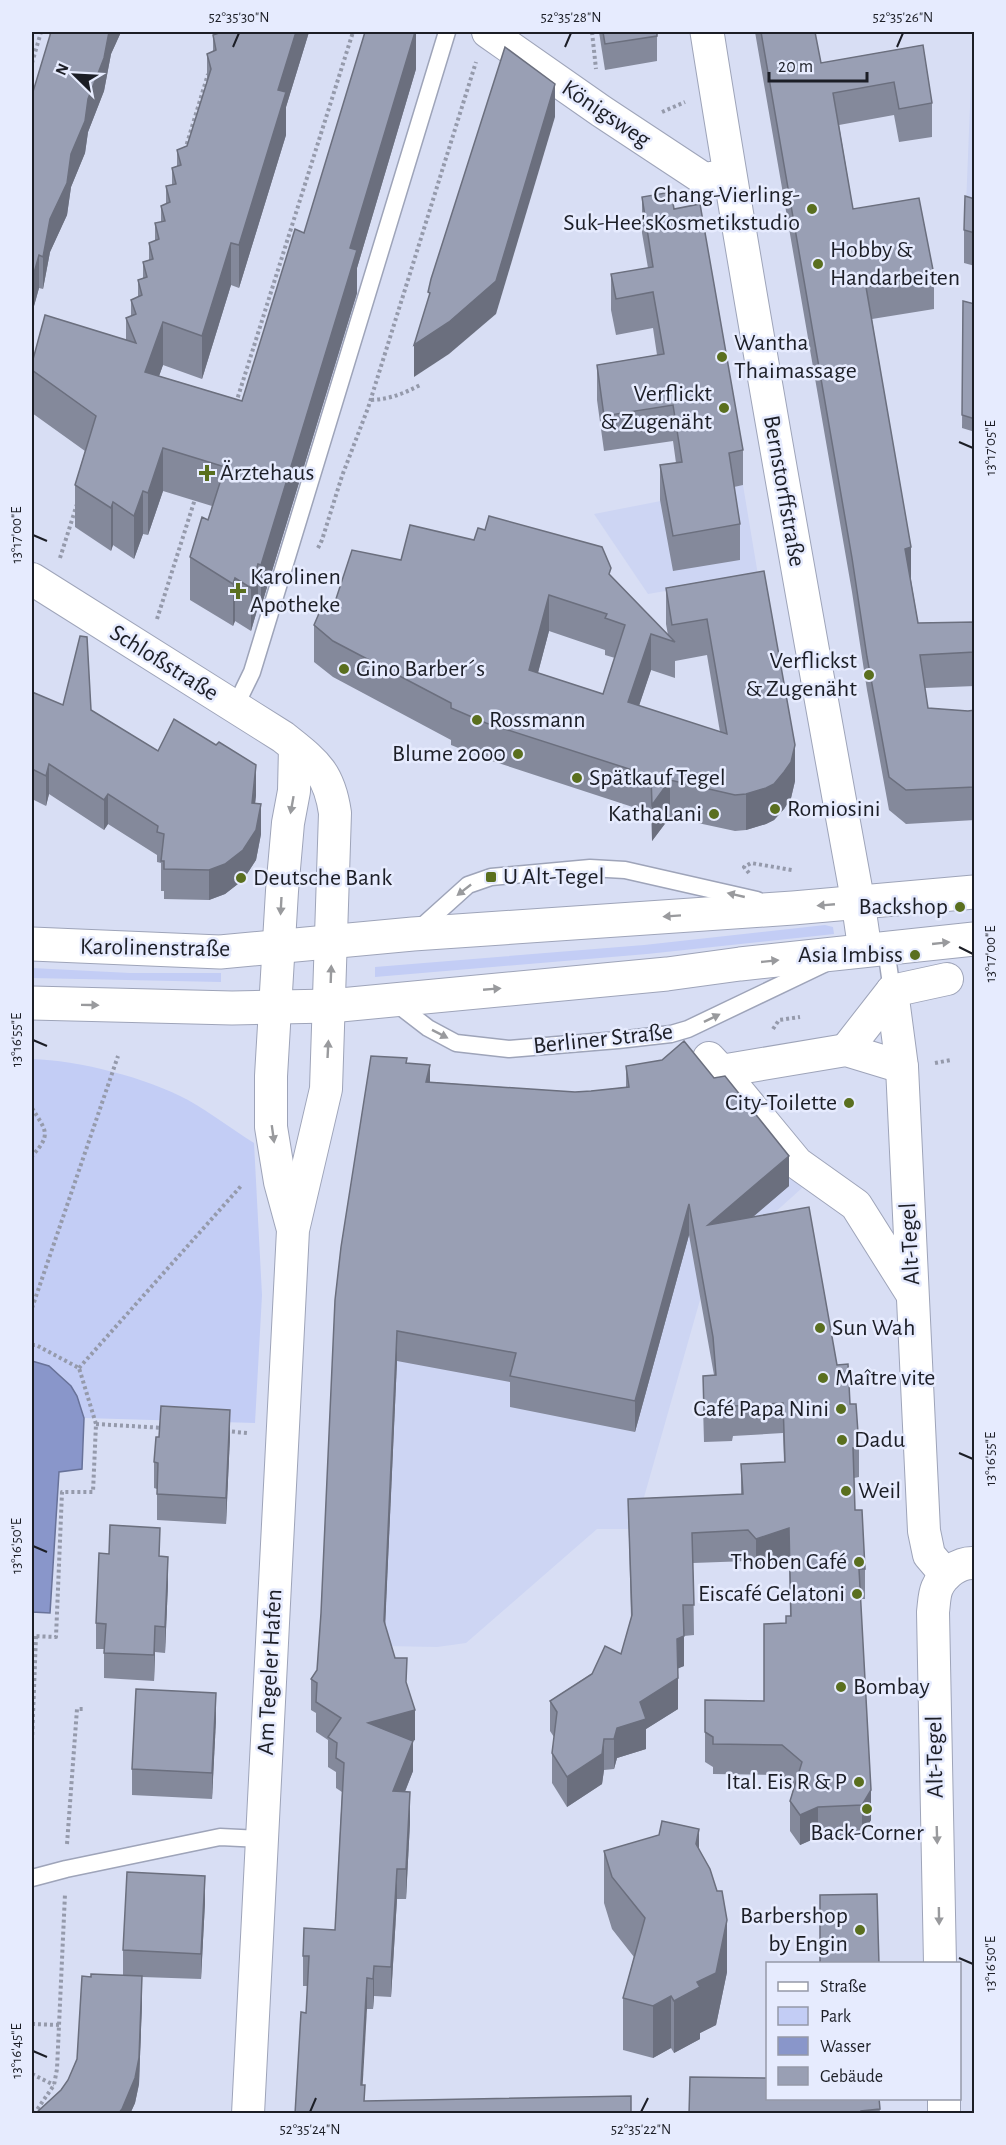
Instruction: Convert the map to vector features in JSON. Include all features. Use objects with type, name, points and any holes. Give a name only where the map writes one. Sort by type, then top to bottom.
[{"type":"main road","name":"Bernstorffstraße","points":[[707,32],[794,551],[866,951]]},
{"type":"main road","points":[[278,948],[413,934],[793,908],[975,892]]},
{"type":"main road","name":"Berliner Straße","points":[[274,1008],[330,1006],[667,974],[975,939]]},
{"type":"main road","name":"Karolinenstraße","points":[[32,944],[220,952],[278,948]]},
{"type":"main road","points":[[32,1003],[274,1008]]},
{"type":"street","name":"Königsweg","points":[[488,32],[704,179],[730,176]]},
{"type":"street","name":"Schloßstraße","points":[[32,579],[283,737],[319,767],[332,794],[335,813],[332,943]]},
{"type":"street","points":[[274,1008],[288,823],[294,791],[295,747]]},
{"type":"street","name":"Am Tegeler Hafen","points":[[248,2114],[293,1230],[326,1089],[332,943]]},
{"type":"street","points":[[846,1050],[892,991],[947,979]]},
{"type":"street","name":"Alt-Tegel","points":[[892,991],[916,1061],[913,1295],[924,1531],[929,1555],[946,1575],[936,1590],[933,1612],[940,1962]]},
{"type":"street","name":"Am Tegeler Hafen","points":[[274,1008],[271,1127],[280,1182],[293,1230]]},
{"type":"street","points":[[913,1295],[856,1204],[797,1163],[713,1063],[846,1050],[916,1061]]},
{"type":"street","points":[[946,1575],[965,1563],[975,1563]]},
{"type":"lane","points":[[235,707],[252,672],[447,32]]},
{"type":"lane","points":[[413,934],[468,885],[491,877],[590,868],[625,870],[793,908]]},
{"type":"lane","name":"Alt-Tegel","points":[[866,951],[892,991]]},
{"type":"lane","name":"Berliner Straße","points":[[392,1000],[428,1028],[456,1043],[509,1049],[618,1040],[671,1034],[688,1029],[866,951]]},
{"type":"lane","points":[[32,1878],[220,1838],[262,1839]]},
{"type":"path","points":[[32,63],[41,32]]},
{"type":"path","points":[[233,410],[353,32]]},
{"type":"path","points":[[312,557],[322,540],[342,476],[371,400],[476,60]]},
{"type":"path","points":[[183,155],[211,65]]},
{"type":"path","points":[[371,400],[389,399],[423,384]]},
{"type":"path","points":[[158,619],[195,499]]},
{"type":"path","points":[[60,558],[77,502]]},
{"type":"path","points":[[750,873],[744,867],[751,863],[792,870]]},
{"type":"path","points":[[779,1020],[800,1017]]},
{"type":"path","points":[[32,1308],[109,1088],[118,1056]]},
{"type":"path","points":[[916,1061],[931,1063],[951,1060]]},
{"type":"path","points":[[32,1108],[44,1128],[45,1137],[42,1145],[32,1156]]},
{"type":"path","points":[[78,1368],[241,1186]]},
{"type":"path","points":[[32,1346],[36,1345],[78,1368],[96,1424],[93,1492],[62,1492],[56,1637],[34,1636],[32,1741]]},
{"type":"path","points":[[96,1424],[166,1428]]},
{"type":"path","points":[[224,1431],[247,1433]]},
{"type":"path","points":[[34,2114],[54,2085],[60,2025],[66,1869],[77,1709],[85,1709]]},
{"type":"path","points":[[32,2024],[60,2025]]},
{"type":"path","points":[[32,2074],[54,2085]]},
{"type":"shaded area","points":[[974,32],[974,233],[965,230]]},
{"type":"shaded area","points":[[743,485],[758,575],[648,594],[594,514]]},
{"type":"shaded area","points":[[366,1086],[407,1089],[427,1105],[723,1089],[802,1188],[772,1215],[717,1240],[635,1529],[597,1529],[466,1643],[437,1647],[384,1646],[363,1108]]},
{"type":"green space","points":[[825,925],[833,927],[834,934],[647,954],[375,977],[375,967],[644,945]]},
{"type":"green space","points":[[32,968],[130,973],[221,973],[221,982],[32,978]]},
{"type":"green space","points":[[32,1059],[91,1067],[153,1084],[188,1100],[254,1143],[262,1295],[255,1423],[84,1418],[67,1381],[53,1369],[32,1361]]},
{"type":"water","points":[[32,1361],[49,1366],[71,1386],[84,1418],[82,1469],[59,1472],[50,1613],[32,1612]]},
{"type":"building","points":[[51,32],[109,32],[104,58],[88,99],[85,121],[71,154],[67,183],[50,219],[43,257],[39,255],[34,273],[32,270],[32,95]]},
{"type":"building","points":[[222,32],[296,32],[278,90],[286,92],[239,245],[231,243],[202,336],[163,322],[145,372],[242,401],[295,229],[304,233],[365,32],[415,32],[350,248],[357,250],[261,565],[258,564],[251,588],[235,578],[233,584],[190,557],[202,517],[208,520],[225,467],[163,448],[148,493],[143,491],[134,516],[113,502],[111,508],[75,485],[96,416],[32,370],[45,315],[136,343],[126,318],[136,314],[131,300],[142,295],[138,280],[147,277],[143,262],[153,259],[149,243],[159,239],[155,223],[165,221],[161,206],[170,202],[166,186],[176,184],[172,168],[181,165],[177,150],[187,146],[211,69],[207,54],[216,50],[213,35]]},
{"type":"building","points":[[603,32],[657,32],[657,36],[605,44]]},
{"type":"building","points":[[761,32],[815,32],[821,63],[923,45],[932,103],[899,109],[894,82],[833,93],[853,209],[919,198],[934,275],[866,287],[911,547],[905,549],[918,623],[975,622],[975,652],[920,655],[928,708],[975,710],[975,787],[906,790],[889,777]]},
{"type":"building","points":[[505,47],[555,84],[496,281],[449,322],[414,345],[430,293],[428,292],[431,279]]},
{"type":"building","points":[[671,192],[674,209],[700,204],[743,450],[729,453],[740,524],[673,536],[660,465],[682,462],[673,405],[604,416],[597,365],[664,354],[653,292],[616,299],[611,274],[653,267],[642,197]]},
{"type":"building","points":[[965,196],[975,199],[975,233],[964,230]]},
{"type":"building","points":[[963,301],[975,304],[975,419],[962,415]]},
{"type":"building","points":[[489,516],[602,547],[611,568],[609,574],[675,642],[651,634],[628,702],[727,734],[707,619],[672,625],[666,588],[764,571],[795,745],[791,762],[774,784],[746,794],[735,795],[670,780],[652,805],[651,776],[486,723],[451,708],[451,703],[333,641],[314,625],[320,611],[334,605],[352,550],[401,560],[410,525],[474,540],[478,528],[485,530]],"holes":[[[549,595],[607,614],[605,618],[625,625],[603,694],[529,670]]]},
{"type":"building","points":[[80,636],[87,637],[91,710],[158,751],[174,719],[216,745],[219,742],[256,765],[252,803],[261,804],[256,830],[243,850],[225,864],[209,870],[164,869],[164,861],[161,861],[164,834],[157,832],[158,826],[108,794],[104,800],[49,764],[46,776],[32,769],[32,692],[63,705]]},
{"type":"building","points":[[684,1041],[714,1078],[725,1076],[789,1156],[708,1225],[809,1207],[837,1365],[848,1364],[850,1404],[856,1404],[859,1447],[853,1448],[855,1510],[862,1510],[865,1569],[859,1569],[871,1790],[862,1805],[818,1807],[800,1815],[790,1801],[802,1762],[782,1745],[713,1744],[713,1737],[705,1732],[705,1700],[764,1701],[764,1624],[786,1623],[786,1616],[791,1616],[789,1528],[756,1539],[748,1530],[692,1533],[694,1605],[683,1605],[684,1636],[677,1639],[678,1678],[640,1702],[646,1719],[617,1728],[614,1739],[604,1739],[602,1754],[567,1777],[552,1753],[557,1712],[550,1701],[592,1674],[605,1646],[621,1654],[632,1615],[628,1499],[743,1494],[741,1464],[785,1462],[783,1403],[733,1406],[732,1411],[704,1412],[703,1376],[716,1375],[713,1337],[689,1204],[635,1401],[510,1376],[516,1353],[397,1331],[384,1621],[395,1658],[407,1658],[406,1682],[415,1710],[368,1723],[413,1741],[393,1791],[410,1792],[406,1869],[397,1869],[391,1967],[374,1966],[373,1979],[367,1978],[361,2085],[365,2085],[364,2101],[631,2096],[631,2114],[295,2114],[301,2012],[306,2013],[309,1956],[303,1956],[304,1928],[335,1930],[344,1763],[336,1758],[337,1743],[328,1737],[341,1718],[316,1702],[317,1683],[311,1679],[317,1670],[321,1613],[335,1300],[341,1247],[371,1056],[407,1058],[406,1063],[430,1065],[426,1082],[575,1092],[629,1087],[626,1066],[662,1060]]},
{"type":"building","points":[[161,1406],[230,1410],[226,1498],[157,1494],[158,1463],[154,1462],[156,1437],[159,1437]]},
{"type":"building","points":[[110,1525],[160,1528],[159,1556],[168,1557],[165,1627],[155,1626],[154,1655],[104,1653],[106,1624],[96,1623],[99,1553],[109,1554]]},
{"type":"building","points":[[136,1689],[216,1693],[212,1773],[132,1769]]},
{"type":"building","points":[[662,1821],[699,1829],[696,1844],[710,1869],[717,1891],[722,1891],[727,1920],[716,1973],[697,1982],[700,1987],[674,2001],[671,1996],[653,2006],[623,1998],[645,1918],[612,1877],[604,1851],[659,1835]]},
{"type":"building","points":[[127,1872],[205,1876],[201,1954],[123,1950]]},
{"type":"building","points":[[877,1894],[879,1962],[820,1962],[820,1895]]},
{"type":"building","points":[[91,1974],[142,1976],[139,2058],[135,2078],[118,2114],[35,2114],[61,2090],[77,2059],[82,1976],[91,1977]]},
{"type":"building","points":[[690,2077],[766,2078],[766,2100],[879,2100],[880,2109],[861,2111],[861,2114],[689,2114]]},
{"type":"place","name":"Chang-Vierling- Suk-Hee'sKosmetikstudio","points":[[812,209]]},
{"type":"place","name":"Hobby & Handarbeiten","points":[[818,264]]},
{"type":"place","name":"Wantha Thaimassage","points":[[722,357]]},
{"type":"place","name":"Verflickt & Zugenäht","points":[[724,408]]},
{"type":"place","name":"Ärztehaus","points":[[207,473]]},
{"type":"place","name":"Karolinen Apotheke","points":[[238,591]]},
{"type":"place","name":"Gino Barber´s","points":[[344,669]]},
{"type":"place","name":"Verflickst & Zugenäht","points":[[869,675]]},
{"type":"place","name":"Rossmann","points":[[477,720]]},
{"type":"place","name":"Blume 2000","points":[[518,754]]},
{"type":"place","name":"Spätkauf Tegel","points":[[577,778]]},
{"type":"place","name":"Romiosini","points":[[775,809]]},
{"type":"place","name":"KathaLani","points":[[714,814]]},
{"type":"place","name":"U Alt-Tegel","points":[[491,877]]},
{"type":"place","name":"Deutsche Bank","points":[[241,878]]},
{"type":"place","name":"Backshop","points":[[960,907]]},
{"type":"place","name":"Asia Imbiss","points":[[915,955]]},
{"type":"place","name":"City-Toilette","points":[[849,1103]]},
{"type":"place","name":"Sun Wah","points":[[820,1328]]},
{"type":"place","name":"Maître vite","points":[[823,1378]]},
{"type":"place","name":"Café Papa Nini","points":[[841,1409]]},
{"type":"place","name":"Dadu","points":[[842,1440]]},
{"type":"place","name":"Weil","points":[[846,1491]]},
{"type":"place","name":"Thoben Café","points":[[859,1562]]},
{"type":"place","name":"Eiscafé Gelatoni","points":[[857,1594]]},
{"type":"place","name":"Bombay","points":[[841,1687]]},
{"type":"place","name":"Ital. Eis R & P","points":[[859,1782]]},
{"type":"place","name":"Back-Corner","points":[[867,1809]]},
{"type":"place","name":"Barbershop by Engin","points":[[860,1930]]}]
